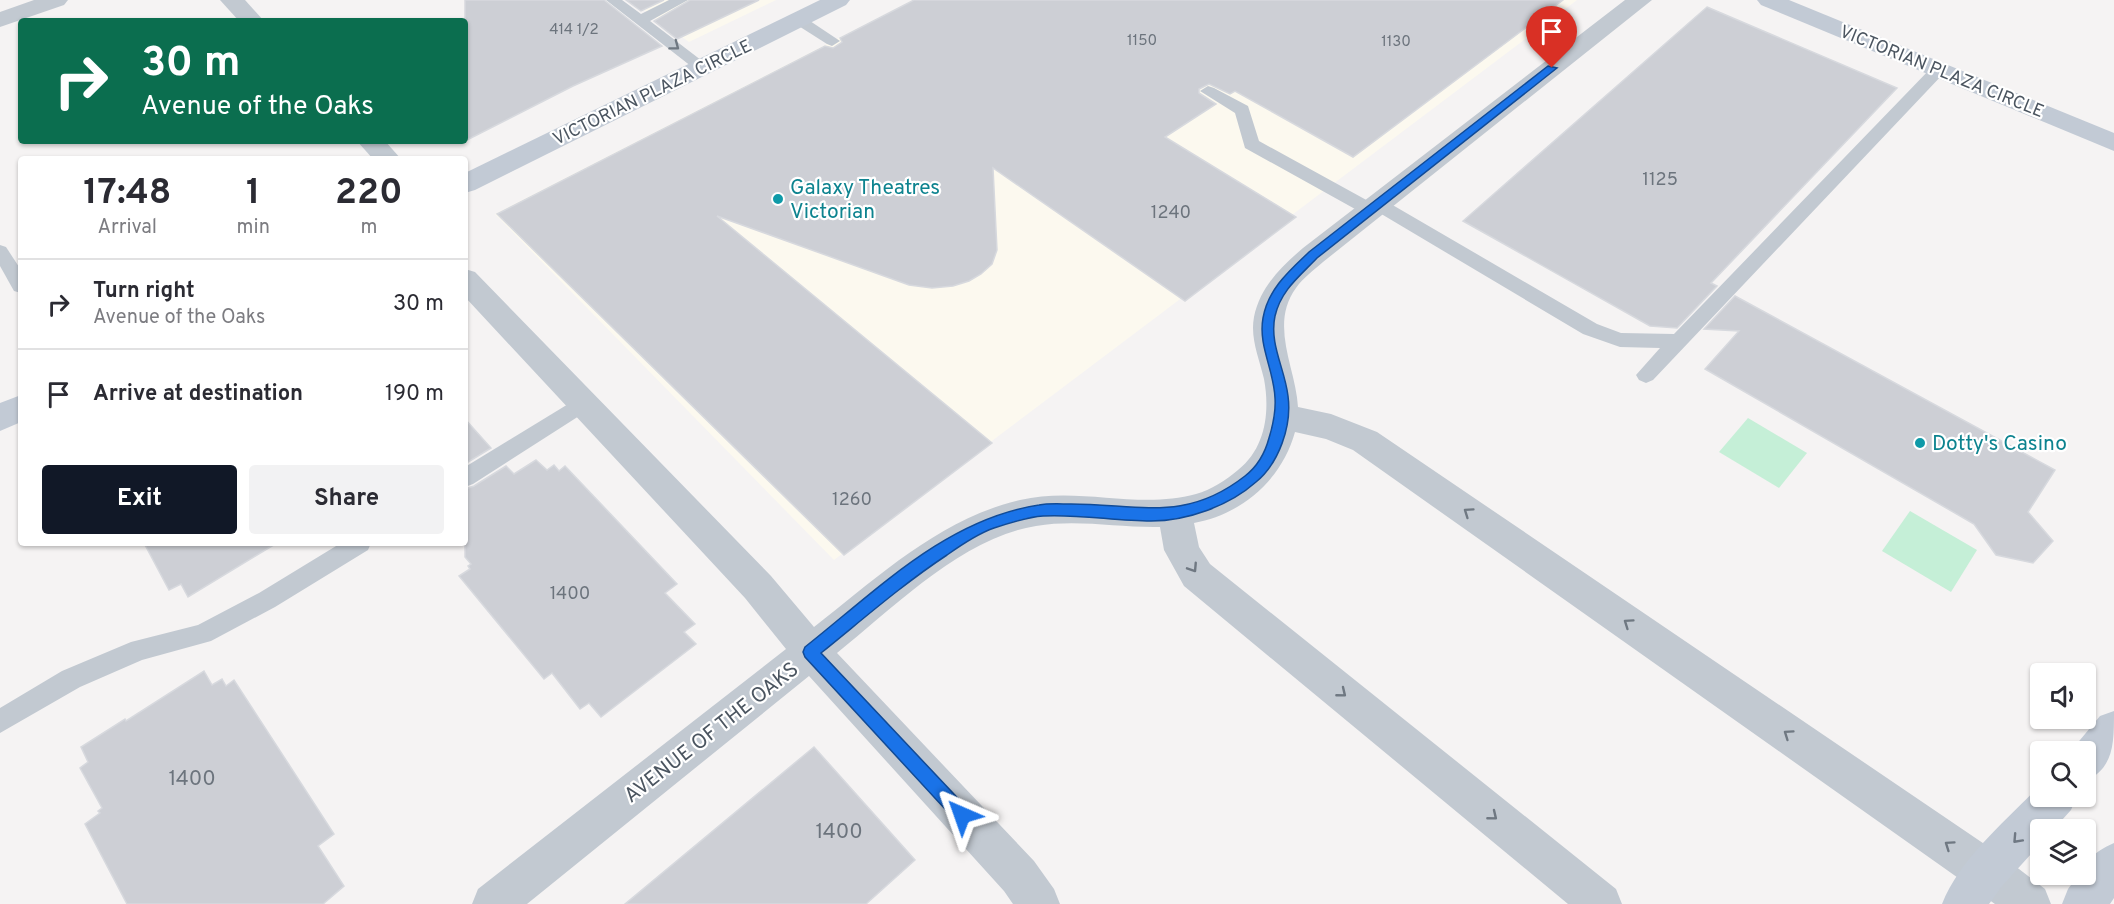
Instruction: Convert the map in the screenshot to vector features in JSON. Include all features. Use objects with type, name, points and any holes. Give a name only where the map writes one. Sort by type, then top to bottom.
[{"type":"street","points":[[0,20],[56,0]]},
{"type":"street","points":[[232,0],[249,18]]},
{"type":"street","name":"VICTORIAN PLAZA CIRCLE","points":[[468,183],[838,0]]},
{"type":"street","name":"AVENUE OF THE OAKS","points":[[493,904],[920,564],[963,536],[989,524],[1040,510],[1089,510],[1151,515],[1175,513],[1212,503],[1250,480],[1263,467],[1273,451],[1281,416],[1282,396],[1270,353],[1268,331],[1269,315],[1282,285],[1296,270],[1374,207],[1640,0]]},
{"type":"street","name":"VICTORIAN PLAZA CIRCLE","points":[[1769,0],[2114,143]]},
{"type":"street","points":[[373,144],[385,156]]},
{"type":"street","points":[[468,282],[758,587],[811,652],[1019,876],[1040,904]]},
{"type":"street","points":[[0,418],[18,409]]},
{"type":"street","points":[[1281,416],[1331,427],[1365,441],[1988,871],[2030,904]]},
{"type":"street","points":[[1175,513],[1182,550],[1197,575],[1601,904]]},
{"type":"street","points":[[2096,750],[2114,729]]},
{"type":"street","points":[[1963,904],[1988,871],[2047,807]]},
{"type":"street","points":[[2083,904],[2114,864]]},
{"type":"lane","points":[[613,0],[702,67]]},
{"type":"lane","points":[[639,20],[681,0]]},
{"type":"lane","points":[[799,20],[832,41]]},
{"type":"lane","points":[[1646,375],[1938,70]]},
{"type":"lane","points":[[1208,91],[1242,110],[1251,144],[1374,207],[1590,329],[1620,340],[1679,340]]},
{"type":"lane","points":[[0,251],[18,281]]},
{"type":"lane","points":[[468,476],[583,403]]},
{"type":"lane","points":[[0,722],[71,679],[140,650],[203,634],[267,600],[355,546]]},
{"type":"shaded area","points":[[664,0],[776,0],[689,42],[644,10]]},
{"type":"shaded area","points":[[913,0],[946,0],[1147,122],[1348,0],[1577,0],[834,560],[495,214]]},
{"type":"green space","points":[[1748,418],[1807,453],[1779,488],[1719,452]]},
{"type":"green space","points":[[1910,511],[1977,550],[1951,592],[1882,551]]},
{"type":"building","points":[[465,0],[604,0],[662,46],[573,86],[468,139],[468,18],[465,18]]},
{"type":"building","points":[[626,0],[664,0],[641,11]]},
{"type":"building","points":[[690,0],[759,0],[677,39],[654,21]]},
{"type":"building","points":[[914,0],[1563,0],[1353,157],[1235,91],[1230,94],[1209,84],[1199,89],[1199,93],[1216,104],[1165,137],[1296,217],[1185,301],[993,168],[997,250],[992,264],[981,274],[953,286],[932,288],[909,285],[717,216],[992,443],[844,555],[497,214],[825,46],[833,48],[842,42],[840,38]]},
{"type":"building","points":[[1707,7],[1897,88],[1711,283],[1717,286],[1677,328],[1650,326],[1463,221]]},
{"type":"building","name":"Dotty's Casino","points":[[1735,296],[2055,470],[2028,512],[2053,541],[2033,563],[1996,555],[1974,524],[1705,369],[1739,331],[1704,329]]},
{"type":"building","points":[[468,422],[491,448],[468,462]]},
{"type":"building","points":[[536,460],[547,470],[554,465],[559,471],[565,466],[677,584],[665,593],[695,624],[684,632],[696,644],[601,717],[589,703],[580,709],[552,673],[544,679],[459,576],[470,569],[468,566],[471,564],[465,557],[465,546],[468,546],[468,488],[506,466],[514,474]]},
{"type":"building","points":[[146,546],[272,546],[188,597],[181,584],[169,590]]},
{"type":"building","points":[[204,671],[212,685],[222,679],[226,686],[234,680],[334,834],[318,846],[344,886],[323,904],[127,904],[85,824],[100,813],[98,811],[102,808],[80,768],[88,762],[81,747]]},
{"type":"building","points":[[814,747],[915,860],[866,904],[625,904]]},
{"type":"place","name":"Galaxy Theatres Victorian","points":[[778,199]]},
{"type":"place","name":"Dotty's Casino","points":[[1920,443]]},
{"type":"route","points":[[962,815],[811,652],[920,564],[963,536],[989,524],[1040,510],[1089,510],[1151,515],[1175,513],[1212,503],[1250,480],[1263,467],[1273,451],[1278,436],[1282,396],[1270,353],[1268,331],[1269,315],[1282,285],[1313,255],[1552,68]]}]
